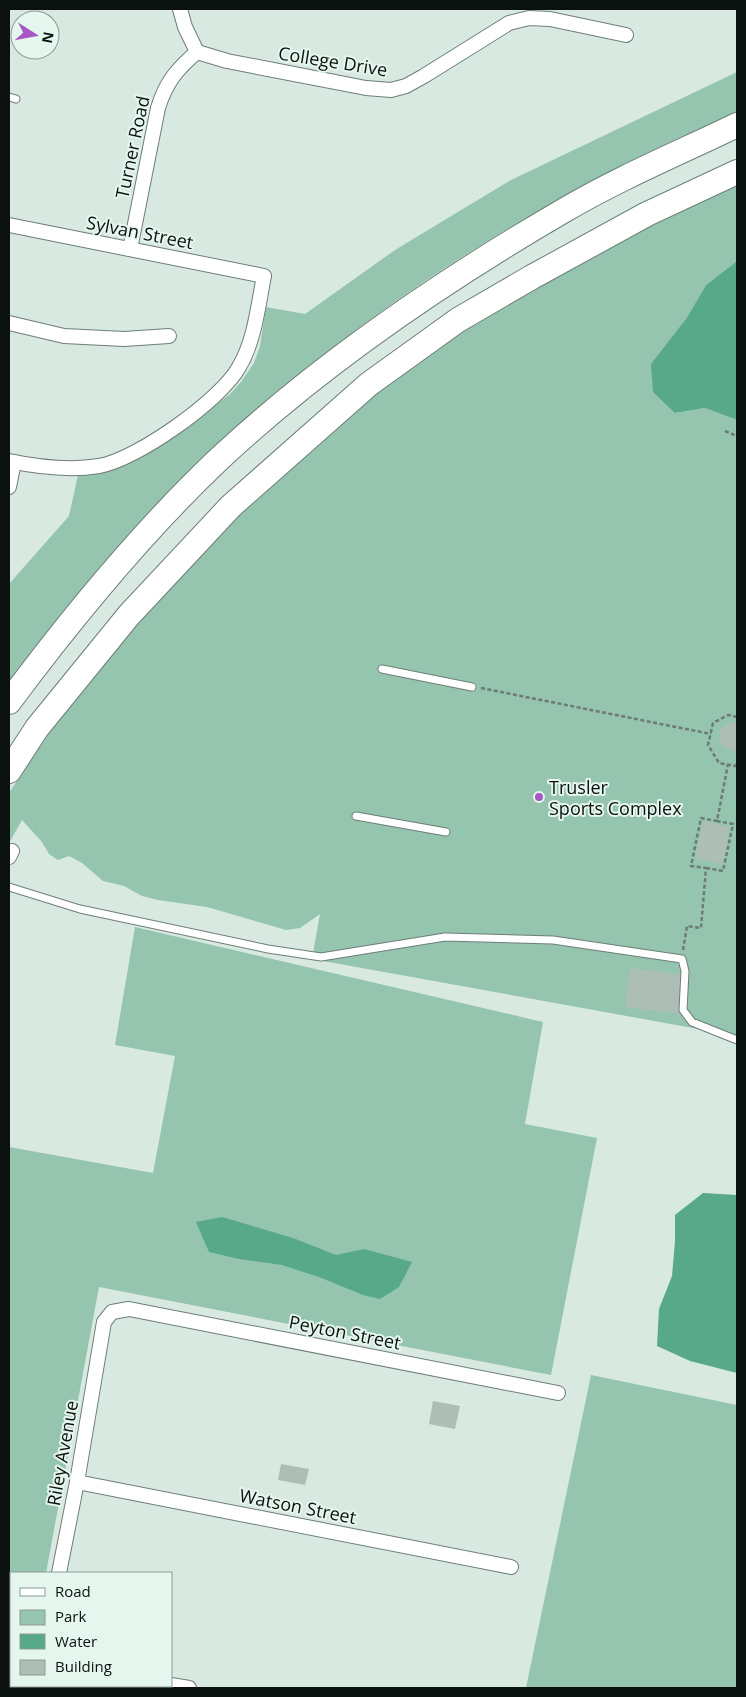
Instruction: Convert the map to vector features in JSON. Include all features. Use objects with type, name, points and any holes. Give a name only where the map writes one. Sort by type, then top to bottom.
[{"type":"highway","points":[[9,702],[51,645],[108,576],[169,510],[218,460],[334,362],[396,317],[473,266],[565,210],[627,178],[737,126]]},
{"type":"highway","points":[[9,771],[37,728],[136,607],[231,506],[370,384],[458,320],[532,277],[647,214],[737,172]]},
{"type":"street","points":[[180,9],[185,27],[197,52]]},
{"type":"street","name":"College Drive","points":[[197,52],[227,61],[366,88],[391,90],[406,86],[424,76],[509,23],[529,18],[550,19],[626,35]]},
{"type":"street","name":"Turner Road","points":[[130,249],[162,93],[171,77],[197,52]]},
{"type":"street","name":"Sylvan Street","points":[[9,225],[264,276],[250,345],[239,368],[228,384],[200,409],[164,436],[123,458],[101,466],[49,468],[11,462]]},
{"type":"street","points":[[9,323],[64,336],[124,339],[169,336]]},
{"type":"street","points":[[9,487],[11,462]]},
{"type":"street","name":"Peyton Street","points":[[124,1310],[129,1309],[558,1393]]},
{"type":"street","name":"Riley Avenue","points":[[59,1572],[77,1482],[104,1322],[112,1312],[124,1310]]},
{"type":"street","name":"Watson Street","points":[[77,1482],[511,1567]]},
{"type":"street","points":[[172,1685],[189,1688]]},
{"type":"lane","points":[[382,669],[472,687]]},
{"type":"lane","points":[[356,816],[446,832]]},
{"type":"lane","points":[[9,887],[80,909],[268,949],[321,957],[445,937],[553,940],[682,959],[685,971],[683,1010],[692,1022],[737,1040]]},
{"type":"path","points":[[725,431],[737,436]]},
{"type":"path","points":[[472,687],[711,734]]},
{"type":"path","points":[[737,717],[728,714],[713,723],[708,745],[719,763],[737,764]]},
{"type":"path","points":[[718,821],[728,764]]},
{"type":"path","points":[[700,818],[718,821],[733,824],[723,871],[691,866],[700,818]]},
{"type":"path","points":[[682,959],[687,926],[701,928],[706,868]]},
{"type":"green space","points":[[737,72],[737,113],[638,160],[509,228],[411,291],[346,338],[283,389],[223,442],[165,498],[58,619],[9,682],[9,584],[69,516],[78,475],[131,461],[156,448],[230,394],[254,363],[260,346],[266,307],[305,314],[395,250],[511,180]]},
{"type":"green space","points":[[737,182],[737,261],[706,285],[686,319],[675,413],[705,408],[737,420],[737,1036],[312,959],[320,914],[300,928],[286,930],[207,907],[142,896],[124,886],[103,881],[82,863],[69,856],[58,860],[49,854],[42,842],[22,820],[9,843],[9,793],[55,724],[143,613],[254,498],[366,401],[418,362],[475,324],[619,238]]},
{"type":"green space","points":[[135,927],[543,1022],[525,1124],[597,1138],[551,1375],[99,1287],[46,1572],[10,1572],[9,1637],[9,1147],[153,1173],[175,1056],[115,1045]]},
{"type":"green space","points":[[591,1375],[737,1405],[737,1688],[526,1688]]},
{"type":"water","points":[[737,261],[737,420],[705,408],[675,413],[653,392],[651,364],[686,319],[706,285]]},
{"type":"water","points":[[703,1193],[737,1195],[737,1373],[690,1361],[657,1346],[659,1309],[672,1276],[675,1215]]},
{"type":"water","points":[[222,1217],[293,1238],[336,1255],[364,1249],[412,1262],[399,1287],[380,1299],[363,1295],[319,1277],[282,1265],[239,1259],[209,1252],[196,1222]]},
{"type":"building","points":[[731,722],[737,723],[737,756],[733,750],[724,748],[719,738],[721,729]]},
{"type":"building","points":[[703,821],[730,827],[722,864],[695,858]]},
{"type":"building","points":[[630,968],[685,975],[680,1014],[625,1007]]},
{"type":"building","points":[[433,1401],[460,1406],[455,1429],[429,1424]]},
{"type":"building","points":[[281,1464],[309,1469],[305,1485],[278,1480]]},
{"type":"place","name":"Trusler Sports Complex","points":[[539,797]]}]
